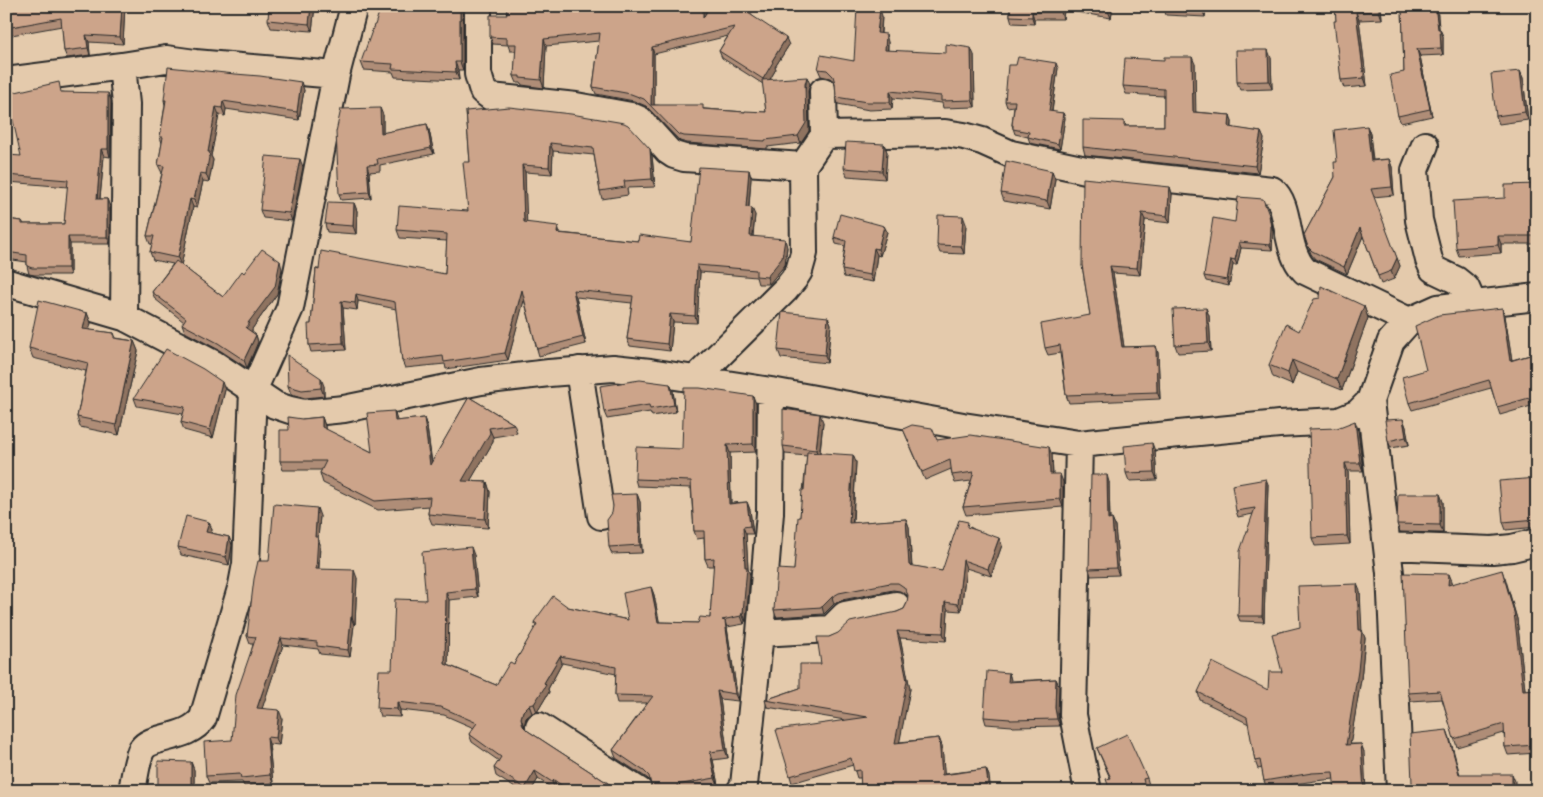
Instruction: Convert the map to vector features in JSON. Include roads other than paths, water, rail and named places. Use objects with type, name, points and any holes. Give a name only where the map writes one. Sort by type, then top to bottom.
[{"type":"street","points":[[132,791],[143,747],[154,741],[193,728],[199,723],[205,712],[245,570],[253,390],[290,308],[336,75],[354,6]]},
{"type":"street","points":[[478,6],[478,74],[483,92],[491,97],[576,106],[631,116],[640,120],[668,151],[684,158],[803,166]]},
{"type":"street","points":[[6,81],[166,59],[336,75]]},
{"type":"street","points":[[122,66],[126,104],[124,317]]},
{"type":"street","points":[[695,379],[781,294],[799,271],[803,262],[805,245],[803,166],[824,135],[823,91]]},
{"type":"street","points":[[824,135],[945,133],[982,141],[1011,154],[1086,170],[1272,190],[1281,202],[1295,258],[1305,271],[1409,321]]},
{"type":"street","points":[[1425,145],[1415,170],[1419,220],[1429,260],[1434,269],[1456,280],[1466,288],[1473,304]]},
{"type":"street","points":[[8,282],[124,317],[214,364],[274,405],[304,413],[344,409],[481,380],[613,368],[771,391],[964,426],[1079,444],[1279,424],[1339,422],[1358,413],[1370,401],[1391,340],[1409,321],[1438,308],[1537,297]]},
{"type":"street","points":[[579,370],[601,516]]},
{"type":"street","points":[[745,789],[770,513],[771,391]]},
{"type":"street","points":[[1370,401],[1388,546],[1400,791]]},
{"type":"street","points":[[1079,444],[1073,716],[1088,791]]},
{"type":"street","points":[[1388,546],[1492,550],[1512,548],[1537,542]]},
{"type":"street","points":[[760,633],[831,629],[845,615],[896,605]]},
{"type":"street","points":[[539,726],[639,791]]}]
